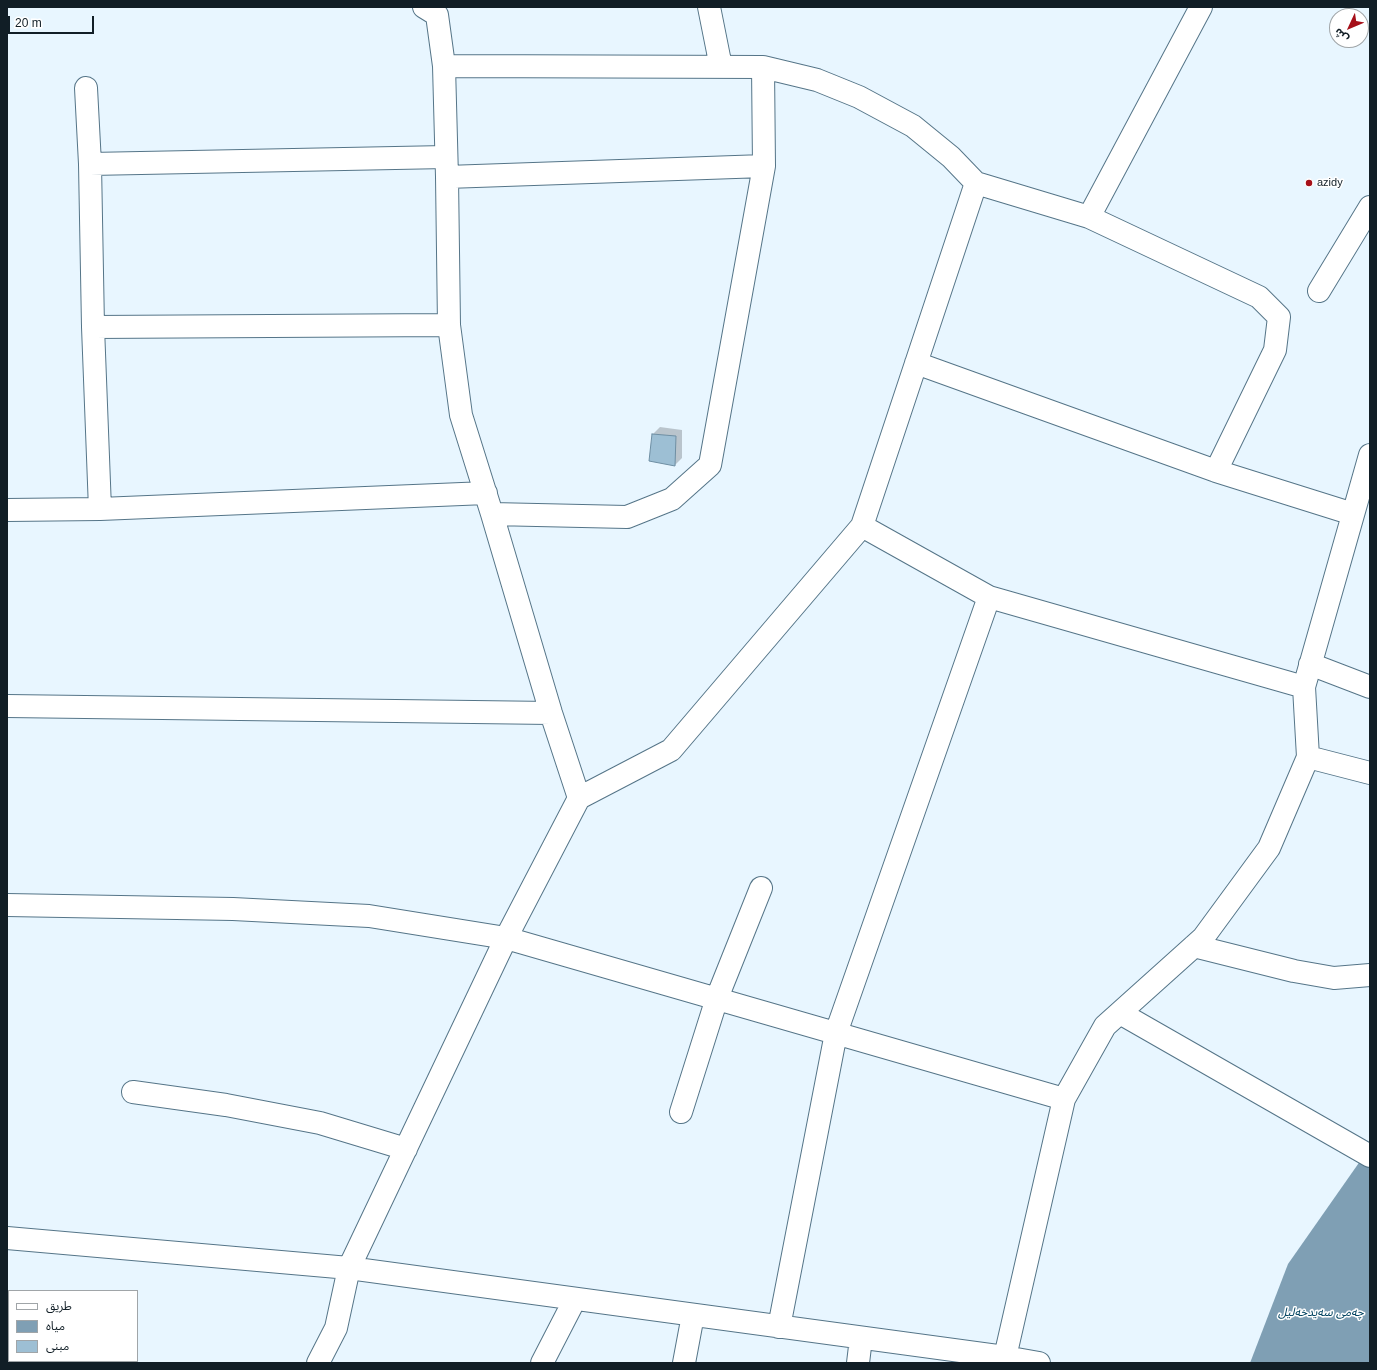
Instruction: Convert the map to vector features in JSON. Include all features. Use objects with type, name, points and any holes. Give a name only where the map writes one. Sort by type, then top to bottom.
[{"type":"street","points":[[424,7],[437,15],[444,66],[449,325],[461,415],[486,493],[551,713],[580,798]]},
{"type":"street","points":[[710,7],[721,67]]},
{"type":"street","points":[[1089,217],[1201,7]]},
{"type":"street","points":[[444,66],[763,67],[817,80],[860,97],[913,126],[951,157],[976,183],[1089,217],[1259,297],[1279,316],[1275,350],[1216,471]]},
{"type":"street","points":[[492,514],[627,517],[672,499],[710,465],[764,166],[763,67]]},
{"type":"street","points":[[86,88],[90,164],[93,328],[100,509]]},
{"type":"street","points":[[90,164],[447,167],[764,166]]},
{"type":"street","points":[[318,1363],[336,1328],[349,1268],[506,938],[580,798],[671,750],[862,526],[976,183]]},
{"type":"street","points":[[1319,292],[1370,207]]},
{"type":"street","points":[[93,328],[449,325]]},
{"type":"street","points":[[916,363],[1216,471],[1353,514]]},
{"type":"street","points":[[1005,1356],[1064,1099],[1105,1026],[1203,938],[1268,848],[1308,757],[1304,687],[1370,455]]},
{"type":"street","points":[[7,510],[100,509],[486,493]]},
{"type":"street","points":[[862,526],[989,597],[1304,687]]},
{"type":"street","points":[[778,1327],[836,1033],[989,597]]},
{"type":"street","points":[[1310,664],[1370,687]]},
{"type":"street","points":[[7,706],[551,713]]},
{"type":"street","points":[[1308,757],[1370,773]]},
{"type":"street","points":[[681,1112],[717,998],[761,888]]},
{"type":"street","points":[[7,906],[233,909],[369,916],[506,938],[1064,1099]]},
{"type":"street","points":[[1194,946],[1334,978],[1370,975]]},
{"type":"street","points":[[1120,1013],[1370,1156]]},
{"type":"street","points":[[133,1092],[226,1105],[320,1123],[406,1149]]},
{"type":"street","points":[[7,1238],[349,1268],[778,1327],[1005,1356],[1039,1363]]},
{"type":"street","points":[[542,1363],[575,1299]]},
{"type":"street","points":[[684,1363],[693,1315]]},
{"type":"street","points":[[858,1363],[862,1338]]},
{"type":"water","name":"چەمی سەیدخەلیل","points":[[1370,1147],[1370,1363],[1250,1363],[1288,1264]]},
{"type":"building","points":[[652,434],[676,436],[675,466],[649,461]]},
{"type":"place","name":"azidy","points":[[1309,183]]}]
